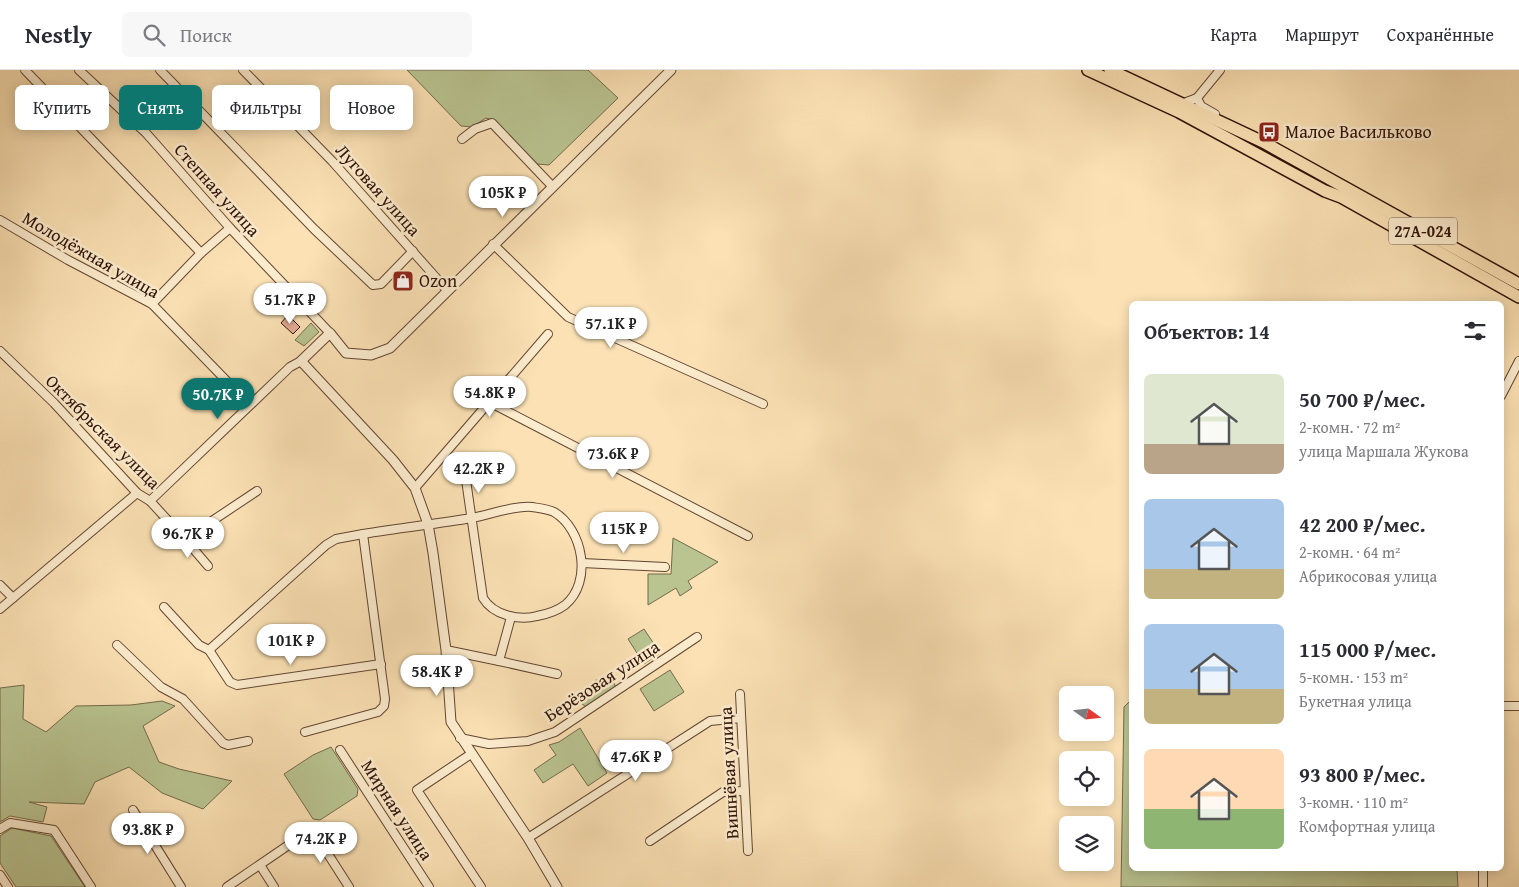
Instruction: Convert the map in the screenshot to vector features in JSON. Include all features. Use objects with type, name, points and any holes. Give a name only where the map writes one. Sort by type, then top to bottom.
[{"type":"main road","name":"27А-024","points":[[1088,70],[1208,127],[1325,191],[1341,197],[1519,297]]},
{"type":"main road","name":"27А-024","points":[[1110,70],[1184,103],[1244,133],[1519,284]]},
{"type":"street","points":[[26,70],[201,253]]},
{"type":"street","name":"Степная улица","points":[[79,70],[146,133],[230,228],[330,333]]},
{"type":"street","points":[[160,70],[314,229],[373,285],[381,284],[413,251]]},
{"type":"street","name":"Луговая улица","points":[[243,70],[332,161],[447,290]]},
{"type":"street","points":[[150,501],[290,367],[301,361],[330,333],[346,353],[371,355],[390,348],[671,70]]},
{"type":"street","points":[[1184,103],[1197,98],[1220,70]]},
{"type":"street","points":[[1197,98],[1201,106],[1237,125],[1244,133]]},
{"type":"street","points":[[462,139],[475,129],[492,123],[552,186]]},
{"type":"street","name":"Молодёжная улица","points":[[0,220],[68,260],[152,304],[250,405]]},
{"type":"street","points":[[152,304],[201,253],[230,228]]},
{"type":"street","points":[[494,244],[568,318],[763,404]]},
{"type":"street","points":[[415,488],[548,334]]},
{"type":"street","name":"Октябрьская улица","points":[[0,351],[54,403],[137,493],[150,501],[208,566]]},
{"type":"street","points":[[301,361],[393,460],[415,488],[428,524],[446,650],[451,722],[528,838],[557,887]]},
{"type":"street","points":[[1504,390],[1519,361]]},
{"type":"street","points":[[489,402],[748,536]]},
{"type":"street","points":[[209,650],[326,545],[336,539],[472,518],[529,507],[553,512],[570,526],[582,563],[578,587],[566,604],[552,612],[532,618],[511,617],[487,605],[483,598],[472,518],[465,473]]},
{"type":"street","points":[[185,539],[257,491]]},
{"type":"street","points":[[0,609],[137,493]]},
{"type":"street","points":[[305,732],[378,712],[384,706],[386,699],[362,534]]},
{"type":"street","points":[[582,563],[665,566]]},
{"type":"street","points":[[0,584],[13,598]]},
{"type":"street","points":[[164,607],[199,645],[209,650],[230,682],[237,685],[381,664]]},
{"type":"street","points":[[499,661],[511,617]]},
{"type":"street","name":"Берёзовая улица","points":[[460,738],[490,744],[528,741],[556,732],[697,637]]},
{"type":"street","points":[[118,644],[161,687],[183,699],[223,743],[228,745],[248,741]]},
{"type":"street","points":[[446,650],[557,674]]},
{"type":"street","name":"Вишнёвая улица","points":[[740,694],[748,851]]},
{"type":"street","points":[[1504,706],[1519,706]]},
{"type":"street","points":[[528,838],[710,720],[741,718]]},
{"type":"street","name":"Мирная улица","points":[[340,750],[429,887]]},
{"type":"street","points":[[471,754],[417,790],[480,887]]},
{"type":"street","points":[[650,841],[723,792],[744,790]]},
{"type":"street","points":[[133,810],[181,887]]},
{"type":"street","points":[[0,829],[10,823],[54,830],[91,887]]},
{"type":"street","points":[[227,887],[312,829],[349,887]]},
{"type":"street","points":[[260,865],[274,887]]},
{"type":"street","points":[[1483,871],[1483,887]]},
{"type":"street","points":[[0,875],[8,887]]},
{"type":"green space","points":[[407,70],[588,70],[618,98],[549,165],[537,164],[496,121],[486,118],[472,127],[461,126]]},
{"type":"green space","points":[[311,323],[319,332],[304,346],[295,340]]},
{"type":"green space","points":[[673,538],[718,562],[688,581],[692,588],[680,596],[676,588],[648,605],[648,574],[671,574]]},
{"type":"green space","points":[[644,629],[660,653],[644,664],[628,639]]},
{"type":"green space","points":[[670,670],[684,692],[654,711],[640,689]]},
{"type":"green space","points":[[596,680],[614,683],[616,688],[586,707],[581,703],[592,689]]},
{"type":"green space","points":[[24,685],[23,719],[46,732],[76,706],[131,705],[162,701],[175,706],[143,726],[159,762],[179,769],[232,781],[203,809],[162,793],[129,767],[95,782],[84,804],[29,802],[47,807],[43,822],[10,816],[0,822],[0,688]]},
{"type":"green space","points":[[1129,702],[1129,871],[1457,871],[1458,887],[1121,887],[1124,707]]},
{"type":"green space","points":[[580,728],[607,773],[588,786],[573,764],[543,783],[534,770],[556,755],[549,745],[559,742]]},
{"type":"green space","points":[[331,747],[358,789],[357,796],[320,820],[313,819],[284,774],[313,755]]},
{"type":"green space","points":[[12,828],[51,836],[85,887],[16,887],[0,863],[0,836]]},
{"type":"building","points":[[288,315],[300,327],[293,334],[281,323]]},
{"type":"place","name":"Малое Васильково","points":[[1269,132]]},
{"type":"place","name":"Ozon","points":[[403,281]]}]
